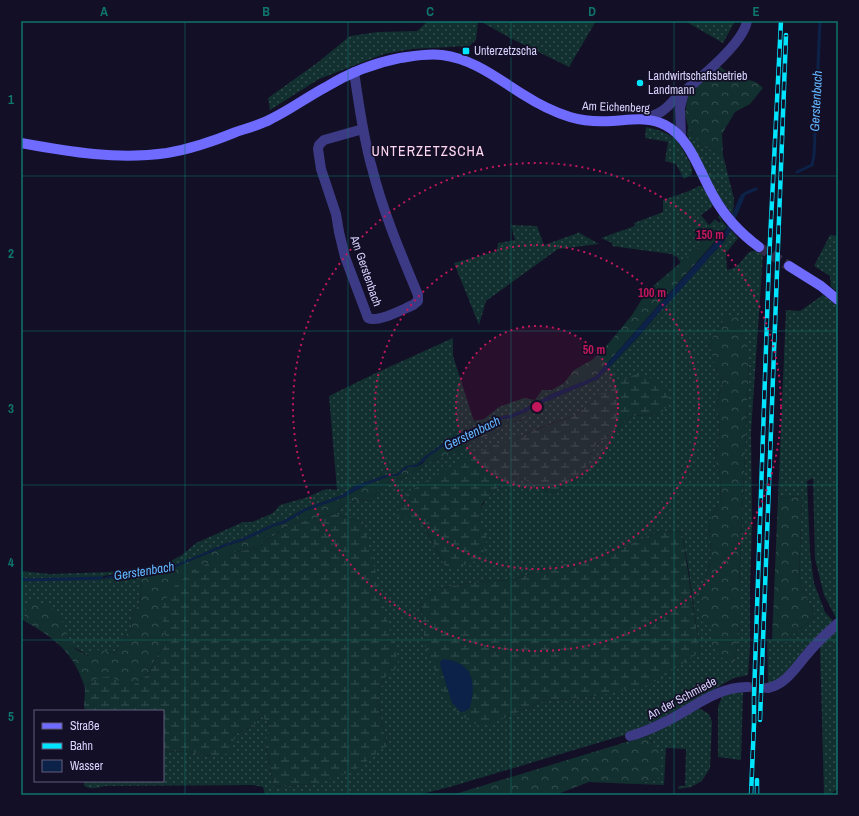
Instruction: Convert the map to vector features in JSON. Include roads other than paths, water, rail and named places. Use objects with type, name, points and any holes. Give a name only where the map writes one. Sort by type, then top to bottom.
[{"type":"street","points":[[645,119],[662,111],[729,50],[739,38],[746,26],[747,21]]},
{"type":"street","name":"Am Eichenberg","points":[[21,143],[97,155],[130,156],[168,152],[220,138],[271,119],[326,86],[354,72],[388,60],[417,55],[442,55],[470,62],[527,97],[554,111],[572,117],[586,121],[645,119],[666,125],[681,136],[713,197],[725,216],[738,230],[759,247]]},
{"type":"street","name":"Am Gerstenbach","points":[[354,72],[363,129],[372,168],[388,219],[418,296],[418,301],[413,305],[379,319],[372,320],[368,318],[345,258],[336,214],[322,169],[318,150],[319,144],[324,140],[363,129]]},
{"type":"street","points":[[681,136],[680,108],[684,92]]},
{"type":"street","points":[[789,266],[821,286],[838,300]]},
{"type":"street","points":[[768,688],[774,687],[787,678],[809,652],[838,623]]},
{"type":"street","name":"An der Schmiede","points":[[630,736],[646,732],[722,691],[737,687],[747,687]]},
{"type":"water","points":[[743,193],[745,196],[731,230],[723,243],[695,271],[637,338],[598,379],[540,404],[526,412],[511,418],[503,419],[489,428],[476,431],[446,444],[422,463],[415,467],[408,467],[397,476],[389,476],[366,485],[344,497],[305,511],[285,523],[274,526],[245,540],[226,546],[173,568],[111,578],[99,578],[138,571],[156,570],[173,566],[243,538],[283,521],[304,509],[342,495],[355,486],[386,475],[397,474],[406,466],[419,463],[423,458],[451,438],[474,427],[488,425],[502,416],[510,415],[522,410],[554,393],[595,377],[726,230],[739,198]]},
{"type":"water","points":[[443,659],[461,664],[467,669],[470,675],[473,690],[472,699],[470,708],[465,711],[461,712],[452,703],[441,668],[440,662]]},
{"type":"waterway","name":"Gerstenbach","points":[[797,172],[812,165],[814,155],[820,21]]},
{"type":"waterway","name":"Gerstenbach","points":[[742,196],[756,189]]},
{"type":"waterway","name":"Gerstenbach","points":[[664,306],[707,258]]},
{"type":"waterway","name":"Gerstenbach","points":[[21,579],[101,578]]},
{"type":"tunnel","points":[[759,247],[789,266]]},
{"type":"tunnel","points":[[747,687],[768,688]]},
{"type":"railway","points":[[751,795],[769,261],[781,21]]},
{"type":"railway","points":[[760,720],[786,35]]},
{"type":"railway","points":[[757,780],[757,795]]},
{"type":"place","name":"Unterzetzscha","points":[[466,51]]},
{"type":"place","name":"Landwirtschaftsbetrieb Landmann","points":[[640,83]]},
{"type":"district","name":"UNTERZETZSCHA","points":[[428,151]]}]
